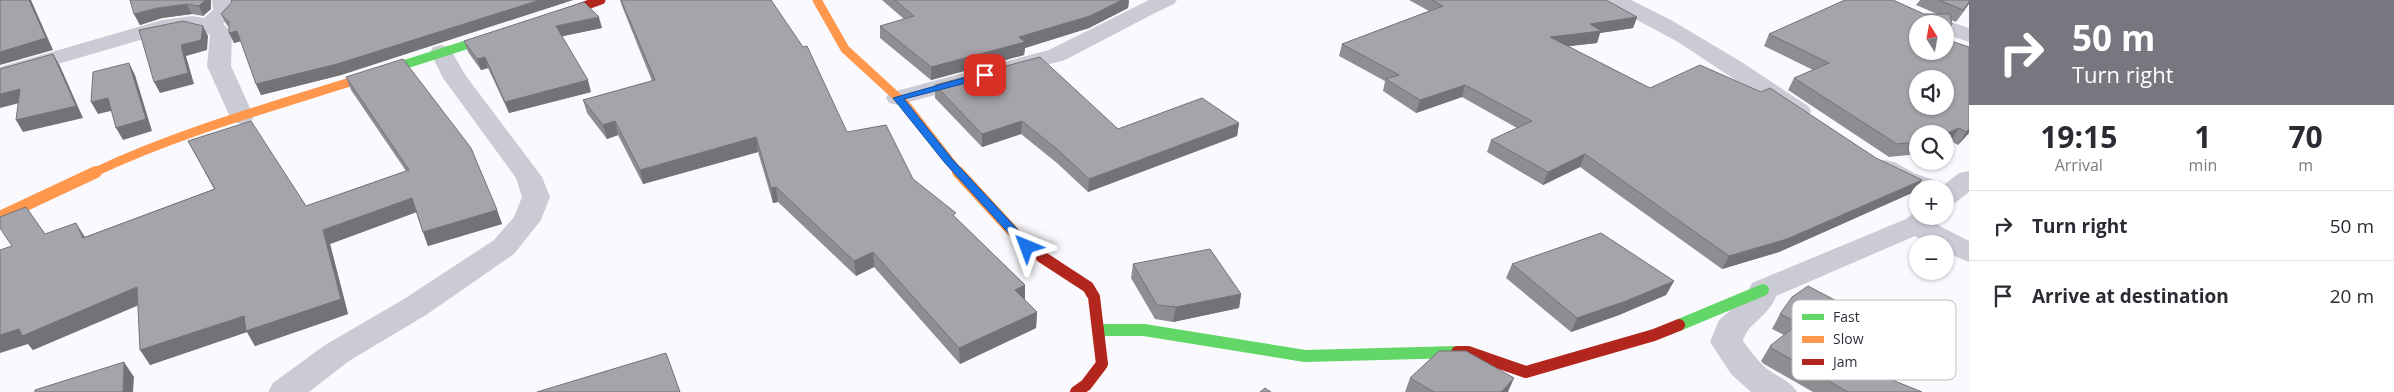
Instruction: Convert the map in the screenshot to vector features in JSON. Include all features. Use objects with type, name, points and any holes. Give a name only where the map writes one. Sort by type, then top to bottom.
[{"type":"street","points":[[209,25],[224,11],[222,0]]},
{"type":"street","points":[[536,22],[601,0]]},
{"type":"street","points":[[817,0],[845,49],[898,98],[948,161],[1027,247],[1088,287],[1094,297],[1102,364],[1086,385],[1076,392]]},
{"type":"street","points":[[898,98],[1057,55],[1145,9],[1167,0]]},
{"type":"street","points":[[1614,0],[1654,18],[1708,49],[1819,124]]},
{"type":"street","points":[[0,74],[162,27],[192,23],[209,25],[221,32],[219,66],[242,117]]},
{"type":"street","points":[[1954,30],[1969,35]]},
{"type":"street","points":[[0,217],[118,161],[242,117],[508,31]]},
{"type":"street","points":[[285,392],[337,353],[415,307],[504,247],[527,220],[536,197],[529,177],[455,78],[441,52]]},
{"type":"street","points":[[1866,157],[1909,180]]},
{"type":"street","points":[[1098,330],[1144,330],[1305,356],[1422,351],[1468,352],[1526,372],[1654,335],[1713,312],[1911,225]]},
{"type":"street","points":[[1926,225],[1969,253]]},
{"type":"street","points":[[1763,290],[1758,304],[1730,328],[1726,342],[1744,368],[1761,384],[1780,392]]},
{"type":"building","points":[[0,0],[29,0],[46,38],[0,52]]},
{"type":"building","points":[[130,0],[205,0],[199,6],[187,4],[157,8],[134,14]]},
{"type":"building","points":[[231,0],[540,0],[337,64],[256,84],[237,31],[229,33],[229,22],[221,14],[232,2]]},
{"type":"building","points":[[621,0],[771,0],[803,47],[807,46],[847,132],[886,125],[913,179],[956,213],[953,215],[1025,285],[1015,290],[1037,312],[959,348],[873,252],[854,261],[776,187],[771,188],[756,137],[640,170],[615,121],[603,125],[583,100],[655,80]]},
{"type":"building","points":[[895,0],[1122,0],[1090,16],[1019,37],[1025,42],[931,67],[880,26],[914,16]]},
{"type":"building","points":[[1432,0],[1606,0],[1637,17],[1590,24],[1601,31],[1550,37],[1650,88],[1700,65],[1761,92],[1770,88],[1876,158],[1922,180],[1909,180],[1909,186],[1787,239],[1729,256],[1585,154],[1548,172],[1491,140],[1532,121],[1465,85],[1420,100],[1386,79],[1399,75],[1342,44],[1443,6]]},
{"type":"building","points":[[1845,0],[1893,0],[1924,14],[1950,14],[1909,15],[1909,60],[1954,60],[1954,42],[1969,47],[1969,129],[1966,132],[1959,128],[1954,130],[1954,125],[1909,125],[1909,143],[1897,144],[1794,78],[1829,63],[1769,34]]},
{"type":"building","points":[[1939,0],[1969,0],[1969,2],[1963,10]]},
{"type":"building","points":[[584,2],[599,17],[556,26],[588,80],[505,102],[485,57],[477,59],[464,41]]},
{"type":"building","points":[[183,21],[203,26],[201,40],[181,45],[188,73],[154,82],[139,30]]},
{"type":"building","points":[[53,54],[76,106],[16,120],[20,89],[0,94],[0,69]]},
{"type":"building","points":[[1040,57],[1118,129],[1202,98],[1239,123],[1089,179],[1058,150],[1022,121],[982,134],[935,85]]},
{"type":"building","points":[[403,59],[471,148],[497,210],[423,232],[412,198],[323,230],[341,299],[246,331],[244,316],[140,350],[137,287],[22,336],[19,329],[0,335],[0,250],[12,246],[0,228],[0,217],[26,207],[45,234],[76,223],[83,238],[215,189],[188,141],[251,121],[306,206],[409,170],[346,77]]},
{"type":"building","points":[[129,63],[146,119],[116,128],[108,98],[91,102],[93,72]]},
{"type":"building","points":[[1601,233],[1674,281],[1626,301],[1577,318],[1512,264]]},
{"type":"building","points":[[1210,249],[1241,294],[1176,307],[1157,305],[1133,264]]},
{"type":"building","points":[[1808,286],[1835,300],[1792,300],[1792,320],[1780,314],[1792,297]]},
{"type":"building","points":[[1792,329],[1792,360],[1770,346]]},
{"type":"building","points":[[1439,351],[1466,351],[1514,378],[1501,392],[1434,392],[1410,378]]},
{"type":"building","points":[[666,353],[680,392],[537,392]]},
{"type":"building","points":[[124,362],[123,392],[35,392],[35,390]]},
{"type":"building","points":[[1827,380],[1892,380],[1922,392],[1848,392]]},
{"type":"building","points":[[1265,388],[1271,392],[1260,392]]},
{"type":"traffic: fast","points":[[350,82],[500,34]]},
{"type":"traffic: fast","points":[[1679,325],[1763,290]]},
{"type":"traffic: fast","points":[[1098,330],[1144,330],[1305,356],[1457,352]]},
{"type":"traffic: slow","points":[[817,0],[845,49],[906,105],[948,161],[1027,247],[1042,257]]},
{"type":"traffic: slow","points":[[0,217],[119,161],[215,125],[350,82]]},
{"type":"traffic: jam","points":[[551,18],[601,0]]},
{"type":"traffic: jam","points":[[1042,257],[1088,287],[1094,297],[1102,364],[1086,385],[1076,392]]},
{"type":"traffic: jam","points":[[1457,352],[1468,352],[1526,372],[1654,335],[1679,325]]},
{"type":"route","points":[[985,75],[898,98],[906,105],[948,161],[1027,247]]}]
